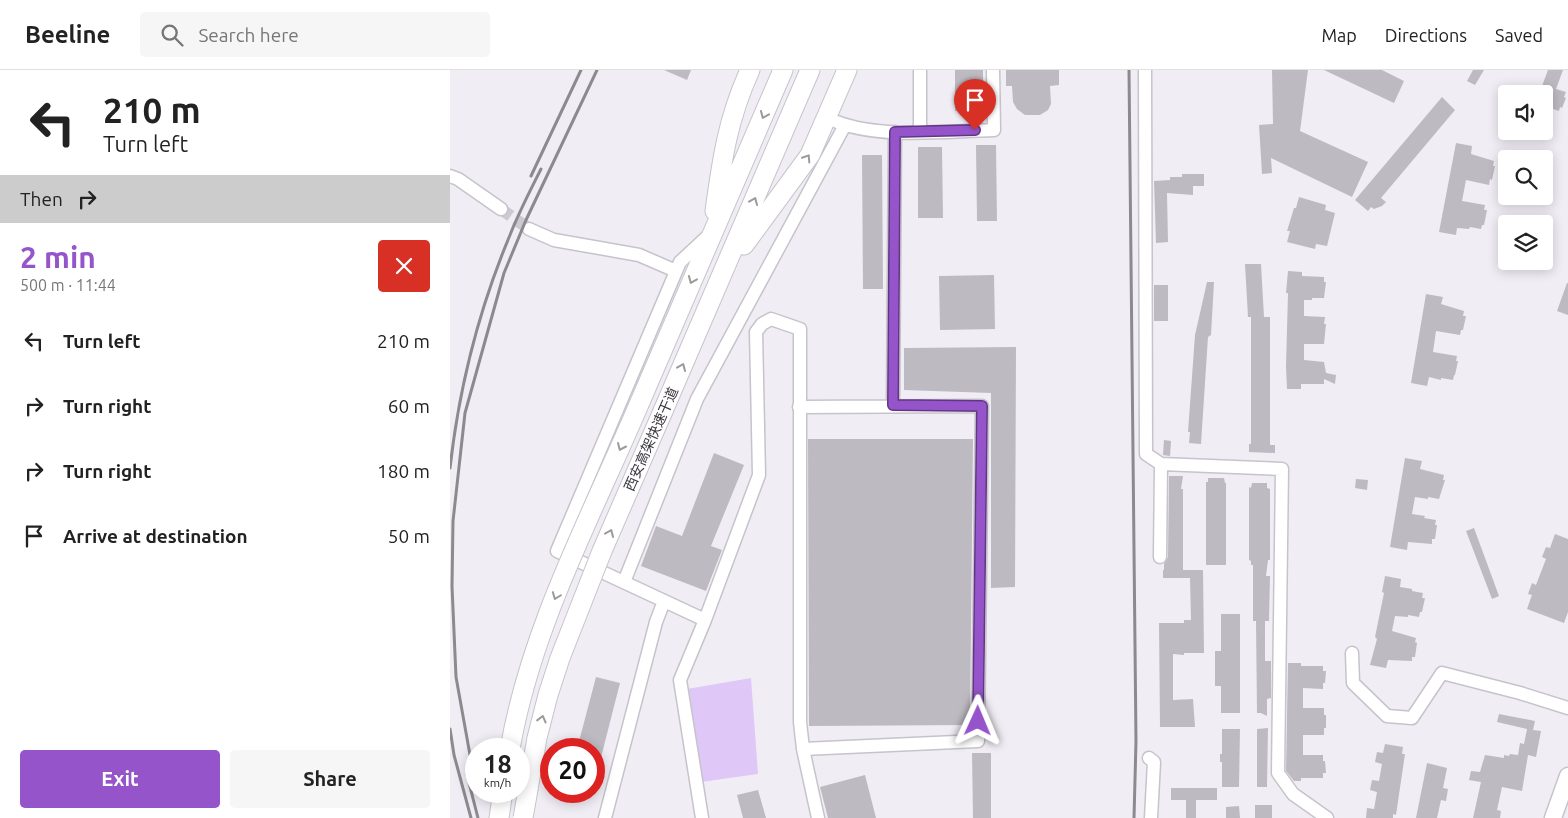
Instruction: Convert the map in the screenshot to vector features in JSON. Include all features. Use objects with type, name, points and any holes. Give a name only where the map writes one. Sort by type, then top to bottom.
[{"type":"highway","points":[[713,232],[723,154],[729,125],[741,89],[750,70]]},
{"type":"highway","name":"西安高架快速干道","points":[[512,738],[521,699],[545,625],[568,567],[783,70]]},
{"type":"highway","name":"西安高架快速干道","points":[[523,818],[537,738],[560,658],[602,551],[810,70]]},
{"type":"highway","points":[[718,283],[753,231],[810,155],[847,70]]},
{"type":"highway","points":[[499,818],[501,803]]},
{"type":"main road","points":[[1553,818],[1568,776]]},
{"type":"street","points":[[920,70],[920,131]]},
{"type":"street","points":[[827,118],[854,128],[895,132],[994,130],[993,70]]},
{"type":"street","points":[[1145,70],[1146,454],[1161,464],[1282,469],[1278,773],[1293,794],[1327,818]]},
{"type":"street","points":[[624,582],[697,399],[845,125]]},
{"type":"street","points":[[893,405],[895,132]]},
{"type":"street","points":[[450,176],[458,179],[501,209]]},
{"type":"street","points":[[532,231],[554,240],[639,255],[676,271]]},
{"type":"street","points":[[705,620],[557,551],[680,262],[713,232]]},
{"type":"street","points":[[702,818],[680,680],[705,620],[759,476],[756,332],[762,324],[771,319],[800,329],[800,722],[803,749],[818,818]]},
{"type":"street","points":[[799,407],[982,406],[978,741],[803,749]]},
{"type":"street","points":[[1160,558],[1161,464]]},
{"type":"street","points":[[605,818],[656,622],[664,601]]},
{"type":"street","points":[[1352,652],[1353,684],[1387,716],[1412,718],[1442,673],[1520,693],[1568,708]]},
{"type":"street","points":[[1149,758],[1154,762],[1151,818]]},
{"type":"shaded area","points":[[751,678],[758,774],[701,782],[687,689]]},
{"type":"building","points":[[664,70],[691,70],[687,80]]},
{"type":"building","points":[[955,70],[983,70],[983,111],[955,111]]},
{"type":"building","points":[[1006,70],[1059,70],[1059,85],[1050,86],[1051,104],[1048,110],[1040,115],[1025,115],[1017,109],[1013,102],[1012,86],[1006,86]]},
{"type":"building","points":[[1272,70],[1308,70],[1300,131],[1368,162],[1352,197],[1271,158],[1272,173],[1262,174],[1259,125],[1273,124]]},
{"type":"building","points":[[1324,70],[1382,70],[1404,81],[1394,103]]},
{"type":"building","points":[[1473,70],[1484,70],[1475,85],[1467,81]]},
{"type":"building","points":[[1548,70],[1563,70],[1556,89],[1566,92],[1564,97],[1566,98],[1559,111],[1553,109],[1553,85],[1542,85]]},
{"type":"building","points":[[1442,97],[1455,110],[1381,198],[1386,202],[1374,209],[1371,207],[1368,211],[1355,200]]},
{"type":"building","points":[[1456,143],[1472,146],[1471,154],[1494,161],[1493,166],[1495,166],[1489,185],[1466,180],[1462,201],[1485,205],[1484,210],[1487,210],[1484,225],[1482,225],[1481,229],[1470,227],[1469,229],[1457,228],[1456,235],[1439,232]]},
{"type":"building","points":[[976,145],[996,145],[997,221],[977,221]]},
{"type":"building","points":[[918,147],[942,147],[943,218],[918,218]]},
{"type":"building","points":[[862,155],[882,155],[883,289],[863,289]]},
{"type":"building","points":[[1182,174],[1204,174],[1204,186],[1193,186],[1193,195],[1167,193],[1168,242],[1156,243],[1154,181],[1170,180],[1170,177],[1182,177]]},
{"type":"building","points":[[1299,197],[1326,205],[1325,210],[1335,213],[1327,246],[1316,244],[1315,249],[1287,242],[1290,231],[1287,231]]},
{"type":"building","points":[[1245,264],[1261,264],[1264,317],[1270,317],[1270,445],[1275,445],[1275,453],[1249,452],[1249,444],[1251,444],[1251,317],[1248,317]]},
{"type":"building","points":[[1288,271],[1302,272],[1302,276],[1324,277],[1324,282],[1326,282],[1324,298],[1304,300],[1304,316],[1325,317],[1324,344],[1304,344],[1304,360],[1324,362],[1326,373],[1336,375],[1335,384],[1324,379],[1324,384],[1301,384],[1301,389],[1287,389],[1288,293],[1286,293]]},
{"type":"building","points":[[994,275],[995,329],[940,330],[939,276]]},
{"type":"building","points":[[1207,282],[1214,282],[1211,335],[1208,337],[1201,444],[1189,443],[1190,432],[1188,432],[1195,335]]},
{"type":"building","points":[[1568,283],[1568,315],[1557,311]]},
{"type":"building","points":[[1154,285],[1168,285],[1168,321],[1154,321]]},
{"type":"building","points":[[1426,294],[1443,297],[1441,304],[1464,311],[1463,316],[1466,316],[1460,335],[1436,331],[1433,352],[1457,356],[1456,361],[1458,361],[1453,380],[1429,377],[1427,386],[1411,383]]},
{"type":"building","points":[[1016,347],[1015,587],[991,588],[991,393],[904,390],[904,348]]},
{"type":"building","points":[[808,439],[973,439],[970,725],[809,726]]},
{"type":"building","points":[[1164,440],[1171,441],[1170,456],[1163,455]]},
{"type":"building","points":[[714,453],[744,465],[711,546],[722,550],[706,591],[641,566],[656,526],[682,536]]},
{"type":"building","points":[[1405,458],[1422,461],[1420,469],[1444,475],[1443,480],[1445,480],[1439,499],[1415,497],[1412,514],[1436,520],[1435,539],[1432,539],[1432,544],[1408,542],[1407,550],[1390,547]]},
{"type":"building","points":[[1169,476],[1183,476],[1181,489],[1183,489],[1183,570],[1203,570],[1204,653],[1173,654],[1173,700],[1193,699],[1195,727],[1160,727],[1159,623],[1184,623],[1184,620],[1191,620],[1190,578],[1163,578],[1164,564],[1168,557]]},
{"type":"building","points":[[1208,478],[1224,478],[1226,483],[1226,565],[1206,565],[1206,482],[1208,482]]},
{"type":"building","points":[[1356,479],[1368,480],[1367,490],[1355,488]]},
{"type":"building","points":[[1252,483],[1267,483],[1267,488],[1270,489],[1270,560],[1268,560],[1266,576],[1270,576],[1269,621],[1265,621],[1265,661],[1271,661],[1271,698],[1267,699],[1267,716],[1257,713],[1256,621],[1253,621],[1253,565],[1251,565],[1249,560],[1249,487],[1251,488]]},
{"type":"building","points":[[1474,528],[1499,596],[1492,599],[1466,531]]},
{"type":"building","points":[[1555,534],[1568,539],[1568,612],[1564,623],[1527,609],[1532,595],[1528,594],[1532,583],[1536,585],[1546,559],[1542,557],[1546,547],[1550,548]]},
{"type":"building","points":[[1385,576],[1401,579],[1400,587],[1423,593],[1422,598],[1425,598],[1419,617],[1408,615],[1408,617],[1395,616],[1392,631],[1416,638],[1415,657],[1412,657],[1412,661],[1388,660],[1386,668],[1370,665],[1377,639],[1375,637],[1384,593],[1382,592]]},
{"type":"building","points":[[1221,614],[1240,614],[1240,713],[1221,713],[1221,686],[1215,686],[1215,651],[1221,651]]},
{"type":"building","points":[[1288,663],[1301,663],[1301,666],[1323,666],[1323,671],[1326,671],[1323,689],[1303,688],[1303,708],[1324,708],[1324,715],[1326,715],[1324,735],[1303,735],[1303,755],[1323,755],[1326,773],[1323,773],[1323,778],[1301,778],[1301,781],[1294,781],[1286,771]]},
{"type":"building","points":[[596,677],[620,683],[605,742],[605,738],[580,738]]},
{"type":"building","points":[[1499,714],[1535,721],[1533,730],[1541,731],[1536,757],[1528,755],[1522,791],[1502,787],[1497,810],[1501,811],[1500,818],[1473,818],[1481,782],[1469,780],[1471,771],[1480,772],[1485,755],[1504,758],[1504,755],[1518,755],[1520,743],[1524,744],[1527,729],[1497,722]]},
{"type":"building","points":[[1268,728],[1267,787],[1257,787],[1257,729]]},
{"type":"building","points":[[1222,729],[1240,729],[1239,787],[1222,787],[1222,762],[1220,762],[1220,754],[1222,754]]},
{"type":"building","points":[[1385,744],[1403,747],[1402,754],[1405,754],[1396,815],[1393,814],[1393,818],[1366,818],[1367,808],[1374,809],[1377,792],[1370,790],[1372,780],[1379,781],[1382,764],[1375,762],[1377,752],[1383,753]]},
{"type":"building","points":[[972,753],[991,753],[991,818],[973,818]]},
{"type":"building","points":[[1427,763],[1447,768],[1443,788],[1448,789],[1446,801],[1441,800],[1437,818],[1416,818]]},
{"type":"building","points":[[865,775],[876,818],[828,818],[820,787]]},
{"type":"building","points":[[1171,788],[1217,788],[1217,800],[1196,800],[1196,818],[1186,818],[1186,800],[1171,800]]},
{"type":"building","points":[[758,790],[766,818],[743,818],[737,795]]},
{"type":"building","points":[[1255,805],[1272,805],[1272,818],[1255,818]]},
{"type":"building","points":[[1239,806],[1240,818],[1226,818],[1226,807]]},
{"type":"tunnel","points":[[501,209],[529,229]]},
{"type":"railway","points":[[531,176],[581,70]]},
{"type":"railway","points":[[467,738],[456,677],[452,586],[453,521],[465,413],[504,273],[526,220],[597,70]]},
{"type":"railway","points":[[1129,70],[1136,741],[1134,818]]},
{"type":"railway","points":[[450,468],[459,408],[480,320],[510,235],[541,169]]},
{"type":"railway","points":[[450,729],[454,755],[471,818]]},
{"type":"railway","points":[[474,803],[478,818]]},
{"type":"route","points":[[975,130],[895,132],[893,405],[982,406],[978,721]]}]
